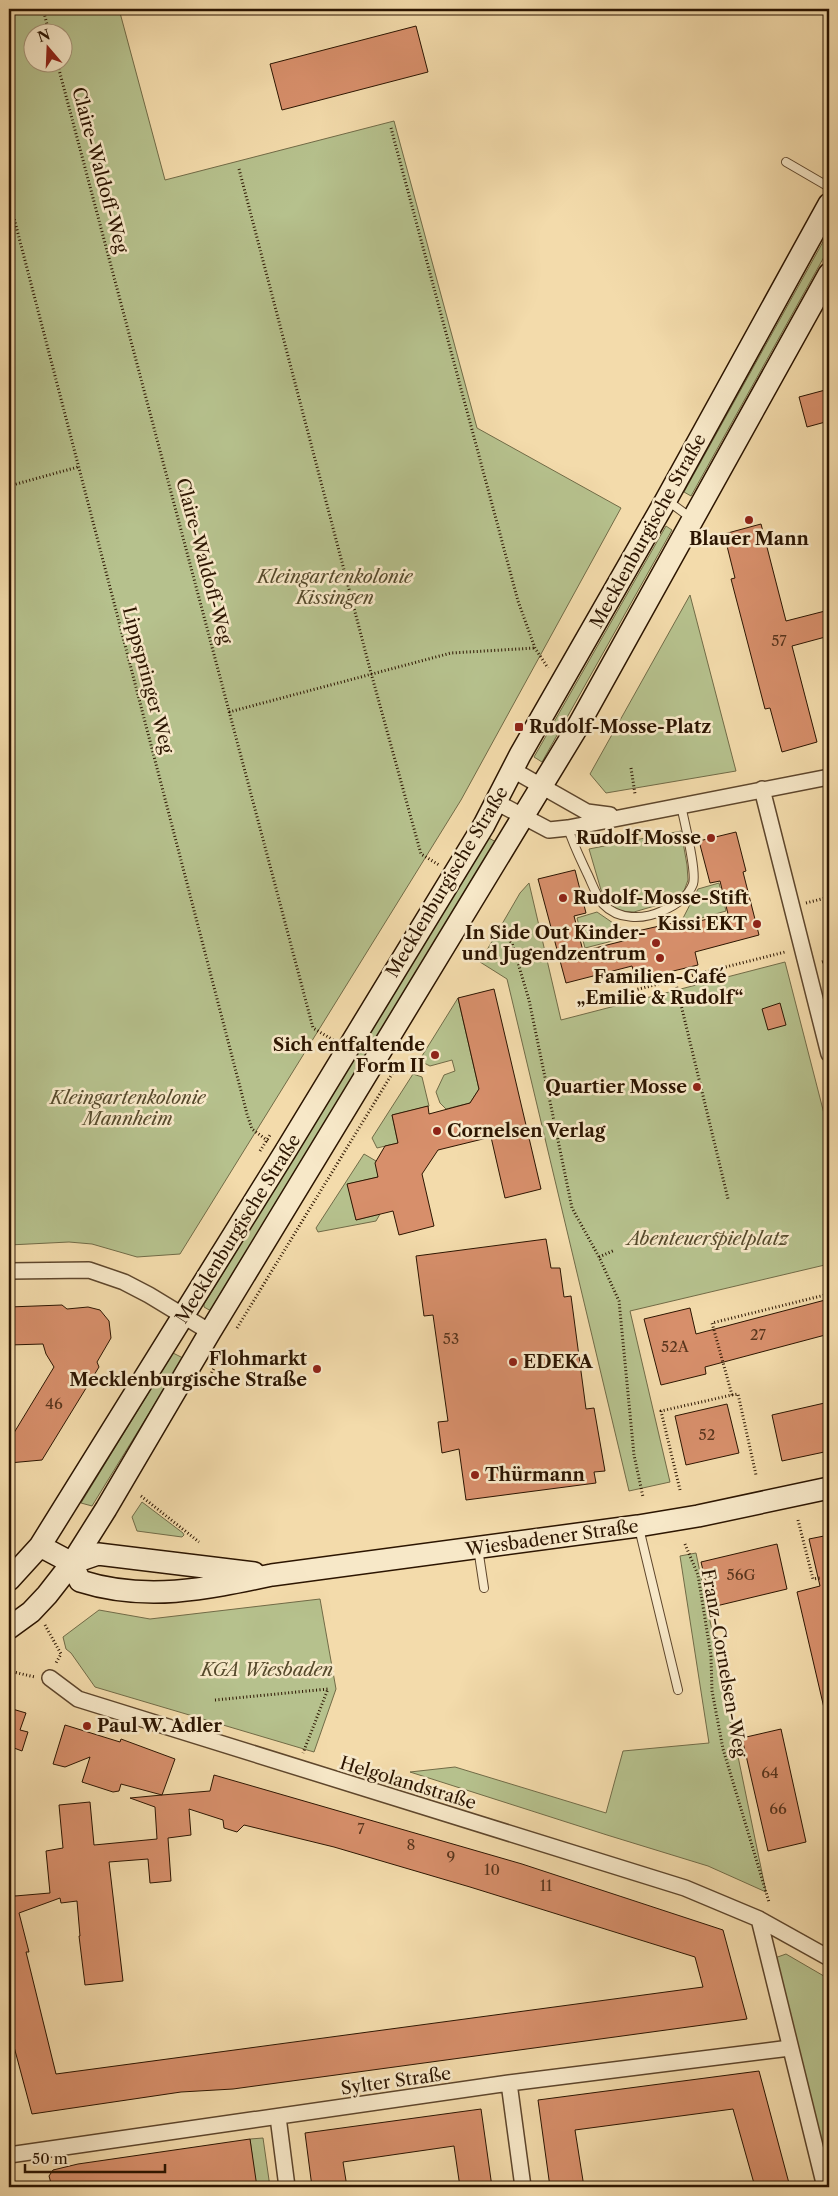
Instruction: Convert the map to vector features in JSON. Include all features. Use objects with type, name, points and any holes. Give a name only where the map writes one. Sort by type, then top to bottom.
[{"type":"main road","name":"Mecklenburgische Straße","points":[[9,1580],[40,1546],[286,1152],[454,874],[666,500],[829,204]]},
{"type":"main road","name":"Mecklenburgische Straße","points":[[9,1628],[35,1608],[72,1564],[210,1332],[578,726],[829,274]]},
{"type":"main road","name":"Wiesbadener Straße","points":[[40,1546],[72,1564],[80,1581],[105,1589],[173,1592],[214,1588],[272,1575],[638,1526],[698,1516],[829,1488]]},
{"type":"main road","name":"Wiesbadener Straße","points":[[72,1564],[98,1554],[272,1575]]},
{"type":"street","points":[[513,770],[541,788],[586,812],[619,816]]},
{"type":"street","points":[[496,802],[549,830],[568,828],[619,816],[829,777]]},
{"type":"street","points":[[762,790],[829,1054]]},
{"type":"street","points":[[9,1271],[89,1270],[124,1282],[210,1332]]},
{"type":"street","name":"Helgolandstraße","points":[[50,1678],[78,1698],[685,1888],[759,1919],[829,1958]]},
{"type":"street","points":[[759,1919],[825,2187]]},
{"type":"street","name":"Sylter Straße","points":[[9,2154],[509,2083],[790,2048]]},
{"type":"street","points":[[509,2083],[523,2187]]},
{"type":"street","points":[[278,2117],[287,2187]]},
{"type":"lane","points":[[786,162],[829,187]]},
{"type":"lane","points":[[666,500],[693,520]]},
{"type":"lane","points":[[568,828],[575,849],[602,903],[615,914],[633,918],[655,914],[672,907],[684,898],[693,883],[690,848],[681,805]]},
{"type":"lane","points":[[638,1526],[678,1690]]},
{"type":"lane","points":[[478,1548],[484,1588]]},
{"type":"path","points":[[43,9],[46,22]]},
{"type":"path","name":"Claire-Waldoff-Weg","points":[[60,72],[313,1028],[348,1048]]},
{"type":"path","points":[[391,128],[518,601],[536,648],[548,668],[565,679]]},
{"type":"path","points":[[239,168],[370,674],[421,854],[454,874]]},
{"type":"path","name":"Lippspringer Weg","points":[[9,199],[246,1114],[252,1130],[286,1152]]},
{"type":"path","points":[[9,486],[78,467]]},
{"type":"path","points":[[229,712],[451,653],[536,648]]},
{"type":"path","points":[[631,768],[635,794]]},
{"type":"path","points":[[805,903],[829,897]]},
{"type":"path","points":[[495,927],[512,942],[528,1000],[572,1208],[599,1257],[619,1301],[634,1455],[644,1496]]},
{"type":"path","points":[[607,997],[785,952]]},
{"type":"path","points":[[821,962],[829,960]]},
{"type":"path","points":[[675,980],[728,1200]]},
{"type":"path","points":[[282,1257],[304,1220]]},
{"type":"path","points":[[599,1257],[615,1250]]},
{"type":"path","points":[[732,1395],[712,1323],[829,1294]]},
{"type":"path","points":[[680,1490],[661,1411],[732,1395],[738,1394],[756,1475]]},
{"type":"path","points":[[141,1496],[200,1542]]},
{"type":"path","points":[[798,1520],[813,1579],[820,1578]]},
{"type":"path","name":"Franz-Cornelsen-Weg","points":[[685,1544],[698,1575],[711,1656],[712,1691],[723,1749],[769,1902]]},
{"type":"path","points":[[45,1624],[61,1654]]},
{"type":"path","points":[[9,1671],[26,1677]]},
{"type":"path","points":[[215,1700],[328,1689],[302,1756]]},
{"type":"green space","name":"Kleingartenkolonie Kissingen","points":[[9,9],[119,9],[165,180],[394,121],[477,428],[621,508],[461,800],[180,1254],[137,1257],[92,1244],[69,1242],[9,1245]]},
{"type":"green space","points":[[829,231],[829,248],[691,496],[684,492]]},
{"type":"green space","points":[[666,526],[672,530],[542,762],[534,757]]},
{"type":"green space","points":[[690,595],[736,771],[606,793],[590,774]]},
{"type":"green space","points":[[681,831],[688,880],[684,891],[675,900],[634,912],[620,911],[608,903],[601,890],[589,849]]},
{"type":"green space","points":[[487,837],[496,842],[211,1311],[204,1307],[204,1304]]},
{"type":"green space","name":"Abenteuerspielplatz","points":[[529,883],[561,1020],[785,962],[829,1133],[829,1264],[630,1311],[670,1482],[629,1491],[507,979],[480,962],[520,893]]},
{"type":"green space","points":[[719,883],[726,911],[680,924],[698,889]]},
{"type":"green space","points":[[597,912],[632,936],[585,948],[577,918]]},
{"type":"green space","points":[[458,998],[479,1089],[470,1103],[446,1109],[440,1103],[436,1092],[444,1075],[455,1071],[452,1060],[430,1066],[424,1063],[422,1056]]},
{"type":"green space","points":[[413,1074],[422,1077],[429,1106],[392,1115],[398,1143],[377,1148],[372,1138]]},
{"type":"green space","points":[[364,1154],[376,1161],[378,1177],[348,1184],[356,1220],[380,1214],[376,1221],[318,1232],[316,1228]]},
{"type":"green space","points":[[173,1353],[183,1358],[92,1506],[81,1503]]},
{"type":"green space","points":[[142,1502],[184,1535],[182,1537],[137,1531],[132,1517]]},
{"type":"green space","points":[[696,1553],[766,1892],[708,1866],[410,1772],[455,1767],[606,1813],[623,1751],[709,1743],[680,1556]]},
{"type":"green space","name":"KGA Wiesbaden","points":[[320,1599],[336,1689],[314,1752],[95,1687],[71,1653],[66,1649],[63,1637],[99,1610],[150,1619]]},
{"type":"green space","points":[[786,1954],[829,1979],[829,2171],[772,1959]]},
{"type":"green space","points":[[263,2138],[270,2187],[256,2187],[250,2139]]},
{"type":"building","points":[[416,26],[428,72],[282,110],[270,64]]},
{"type":"building","points":[[829,389],[829,421],[807,427],[799,397]]},
{"type":"building","points":[[761,524],[786,621],[829,610],[829,636],[792,646],[817,742],[782,752],[770,708],[765,709],[731,579],[735,578],[724,534]]},
{"type":"building","name":"Rudolf-Mosse-Stift","points":[[736,832],[746,871],[743,872],[759,935],[695,952],[698,965],[636,980],[632,966],[566,983],[538,879],[575,870],[586,913],[574,916],[583,951],[635,938],[633,932],[677,922],[679,926],[728,914],[720,881],[710,883],[699,841]]},
{"type":"building","points":[[494,989],[541,1189],[505,1198],[491,1137],[438,1150],[422,1174],[434,1226],[399,1235],[393,1211],[356,1220],[347,1184],[378,1177],[375,1163],[385,1146],[398,1143],[392,1115],[428,1106],[429,1114],[470,1103],[479,1089],[458,998]]},
{"type":"building","points":[[780,1003],[786,1025],[768,1030],[762,1009]]},
{"type":"building","name":"EDEKA","points":[[546,1239],[551,1268],[560,1268],[564,1297],[571,1296],[586,1409],[594,1408],[605,1471],[594,1472],[596,1483],[466,1500],[459,1449],[442,1453],[438,1422],[448,1421],[433,1315],[424,1316],[416,1256]]},
{"type":"building","points":[[829,1299],[829,1334],[705,1367],[706,1374],[661,1385],[644,1319],[690,1308],[696,1334]]},
{"type":"building","points":[[62,1305],[67,1309],[88,1307],[100,1310],[109,1321],[111,1338],[97,1362],[99,1367],[42,1460],[9,1463],[9,1441],[54,1367],[46,1354],[43,1344],[9,1345],[9,1307]]},
{"type":"building","points":[[829,1402],[829,1451],[782,1461],[772,1415]]},
{"type":"building","points":[[727,1404],[739,1453],[686,1465],[675,1416]]},
{"type":"building","points":[[829,1535],[829,1708],[824,1708],[797,1592],[820,1586],[809,1539]]},
{"type":"building","points":[[777,1544],[787,1589],[712,1607],[701,1562]]},
{"type":"building","points":[[9,1708],[26,1713],[20,1730],[28,1732],[22,1751],[14,1748],[11,1757],[9,1756]]},
{"type":"building","points":[[65,1725],[120,1742],[121,1739],[175,1759],[162,1795],[121,1784],[119,1791],[113,1792],[82,1782],[90,1757],[65,1767],[53,1764]]},
{"type":"building","points":[[781,1729],[806,1842],[768,1851],[742,1738]]},
{"type":"building","points":[[214,1775],[522,1864],[723,1930],[747,2019],[233,2089],[181,2092],[32,2114],[9,2028],[9,1894],[14,1893],[15,1896],[50,1893],[46,1851],[63,1848],[59,1805],[90,1802],[94,1845],[157,1839],[155,1807],[130,1798],[210,1791]],"holes":[[[189,1809],[223,1820],[224,1828],[237,1832],[244,1825],[334,1847],[695,1957],[703,1987],[56,2074],[26,1952],[29,1952],[19,1913],[60,1898],[61,1903],[77,1901],[85,1985],[123,1981],[109,1862],[148,1859],[150,1883],[171,1881],[168,1838],[191,1835]]]},
{"type":"building","points":[[759,2071],[790,2187],[755,2187],[733,2109],[575,2130],[584,2187],[550,2187],[538,2100]]},
{"type":"building","points":[[481,2109],[492,2187],[460,2187],[454,2146],[343,2162],[347,2187],[312,2187],[305,2133]]},
{"type":"building","points":[[250,2139],[257,2187],[183,2187],[183,2183],[154,2187],[52,2187],[49,2176],[53,2170],[78,2164]]},
{"type":"place","name":"Blauer Mann","points":[[749,520]]},
{"type":"place","name":"Rudolf-Mosse-Platz","points":[[519,727]]},
{"type":"place","name":"Rudolf Mosse","points":[[711,838]]},
{"type":"place","name":"Rudolf-Mosse-Stift","points":[[563,898]]},
{"type":"place","name":"Kissi EKT","points":[[757,924]]},
{"type":"place","name":"In Side Out Kinder- und Jugendzentrum","points":[[656,943]]},
{"type":"place","name":"Familien-Café „Emilie & Rudolf“","points":[[660,958]]},
{"type":"place","name":"Sich entfaltende Form II","points":[[435,1055]]},
{"type":"place","name":"Quartier Mosse","points":[[697,1087]]},
{"type":"place","name":"Cornelsen Verlag","points":[[437,1131]]},
{"type":"place","name":"EDEKA","points":[[513,1362]]},
{"type":"place","name":"Flohmarkt Mecklenburgische Straße","points":[[317,1369]]},
{"type":"place","name":"Thürmann","points":[[475,1475]]},
{"type":"place","name":"Paul W. Adler","points":[[87,1726]]},
{"type":"park label","name":"Kleingartenkolonie Mannheim","points":[[128,1108]]}]
